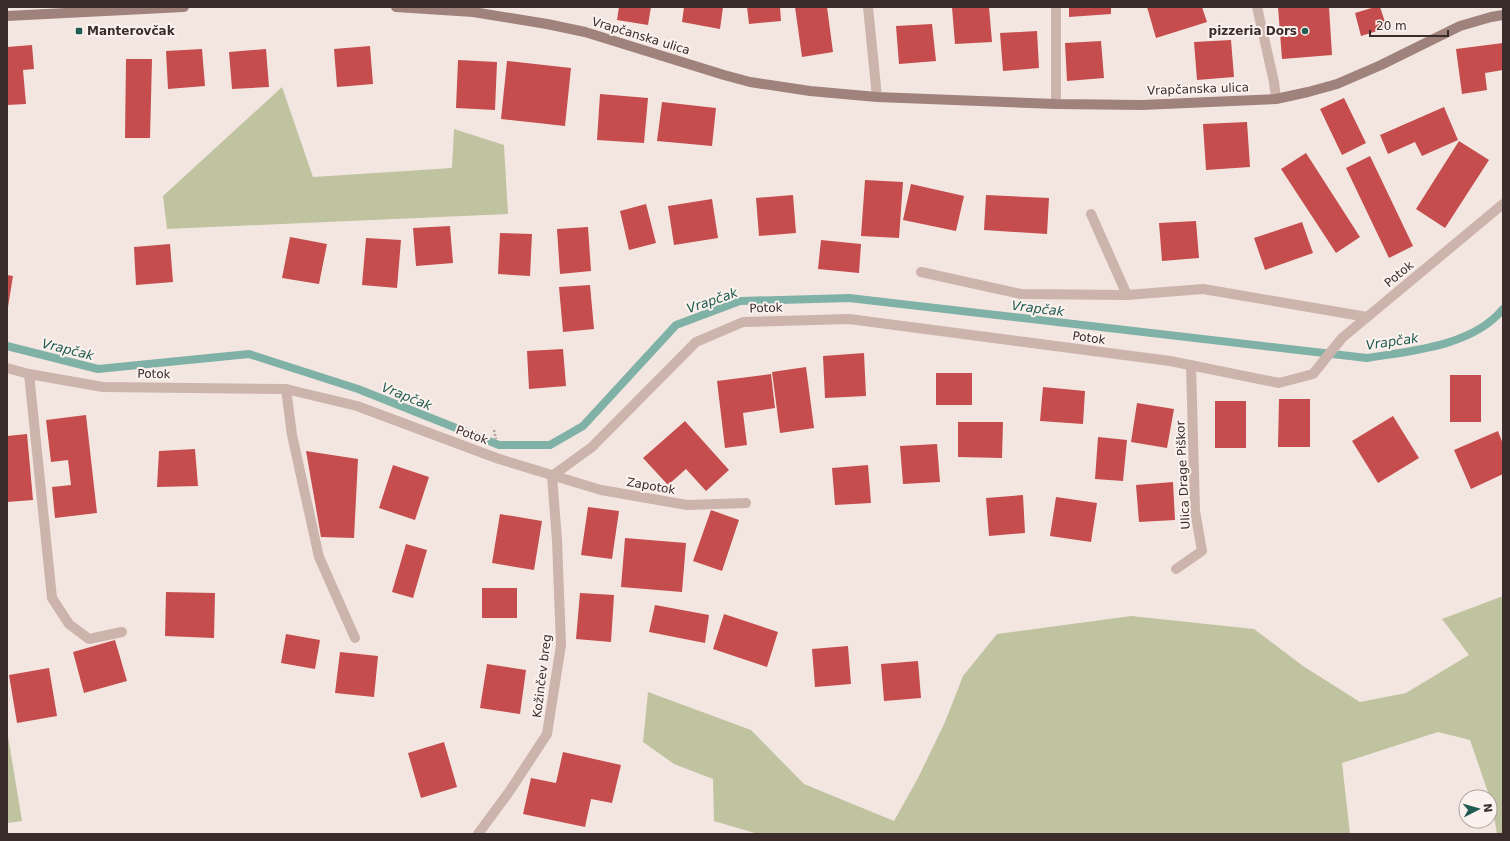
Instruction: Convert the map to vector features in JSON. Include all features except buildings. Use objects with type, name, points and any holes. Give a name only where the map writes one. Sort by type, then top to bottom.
[{"type":"main road","points":[[7,16],[155,7],[184,7]]},
{"type":"main road","name":"Vrapčanska ulica","points":[[396,7],[473,12],[547,24],[585,32],[750,82],[810,91],[877,97],[1056,104],[1142,105],[1276,99],[1337,84],[1381,65],[1460,26],[1490,17],[1503,15]]},
{"type":"street","points":[[868,7],[877,97]]},
{"type":"street","points":[[1056,7],[1056,104]]},
{"type":"street","points":[[1257,7],[1274,82],[1276,99]]},
{"type":"street","name":"Potok","points":[[7,368],[29,374],[103,387],[286,389],[357,406],[499,459],[552,476],[592,447],[696,342],[743,322],[849,319],[1191,365],[1279,383],[1313,374],[1342,338],[1503,204]]},
{"type":"street","points":[[1091,214],[1127,295]]},
{"type":"street","points":[[921,272],[1021,294],[1127,295],[1203,289],[1367,317]]},
{"type":"street","name":"Ulica Drage Piškor","points":[[1176,569],[1202,551],[1195,511],[1191,365]]},
{"type":"street","points":[[29,374],[52,598],[69,624],[89,639],[122,632]]},
{"type":"street","points":[[286,389],[292,435],[319,557],[355,638]]},
{"type":"street","name":"Zapotok","points":[[552,476],[601,490],[687,505],[746,503]]},
{"type":"street","name":"Kožinčev breg","points":[[478,834],[509,792],[547,734],[561,645],[557,540],[552,476]]},
{"type":"path","points":[[494,430],[497,440]]},
{"type":"green space","points":[[282,87],[313,177],[452,168],[454,129],[504,145],[508,214],[167,229],[163,196]]},
{"type":"green space","points":[[1503,596],[1503,834],[1497,834],[1496,829],[1498,829],[1498,789],[1487,789],[1470,740],[1438,732],[1342,763],[1350,834],[758,834],[714,821],[713,779],[674,764],[643,742],[648,692],[751,730],[804,784],[894,821],[918,778],[945,722],[963,676],[997,634],[1131,616],[1254,629],[1303,666],[1360,702],[1406,693],[1469,655],[1442,619]]},
{"type":"green space","points":[[7,730],[22,821],[7,823]]},
{"type":"waterway","name":"Vrapčak","points":[[7,346],[98,369],[249,354],[358,389],[499,445],[550,445],[583,426],[676,325],[740,301],[849,298],[1367,358],[1403,353],[1440,345],[1458,339],[1475,331],[1490,321],[1503,309]]},
{"type":"place","name":"Manterovčak","points":[[79,31]]},
{"type":"place","name":"pizzeria Dors","points":[[1305,31]]}]
